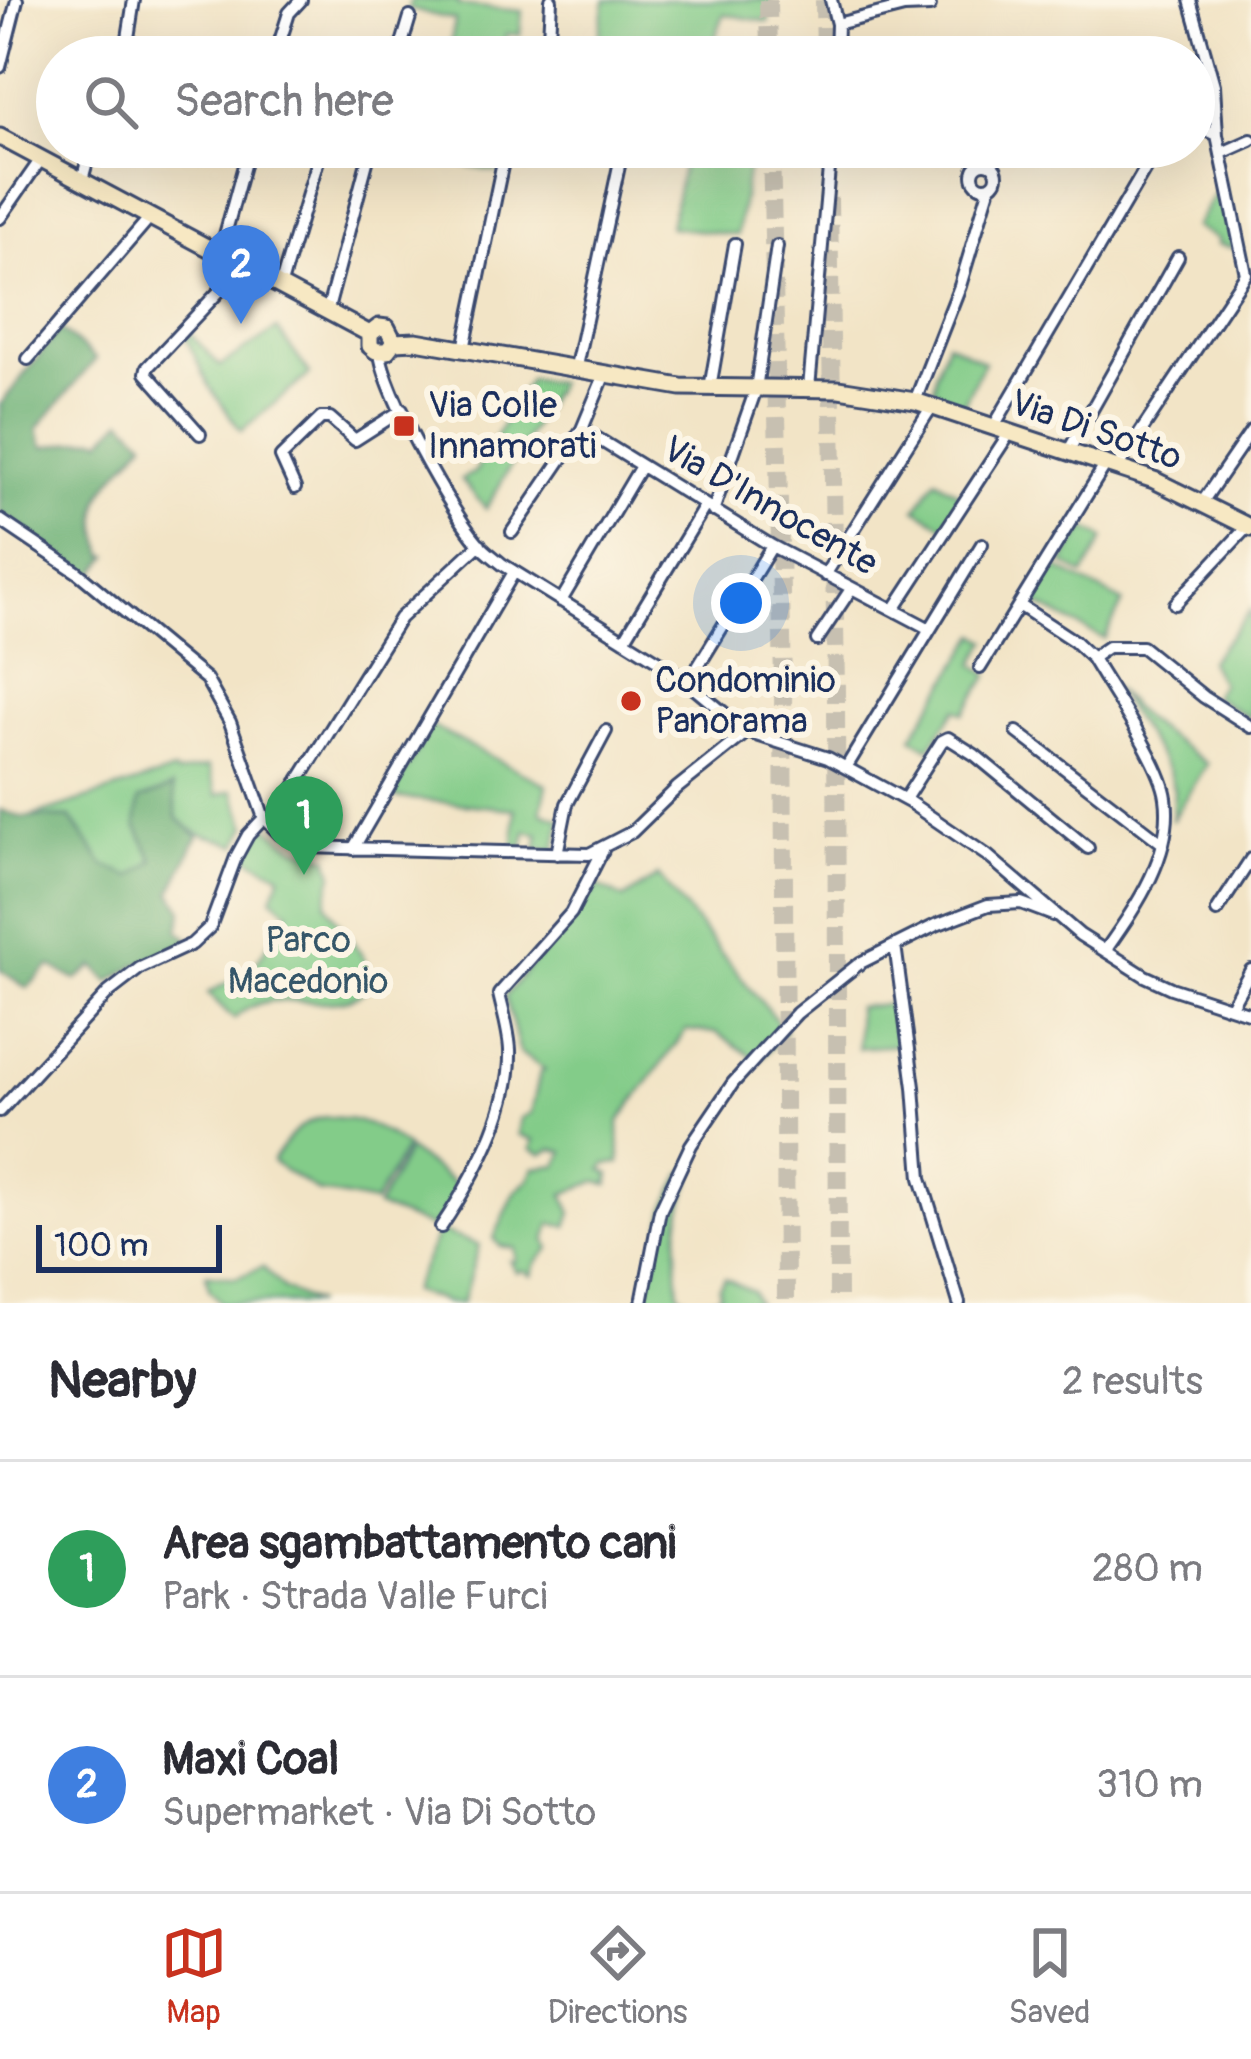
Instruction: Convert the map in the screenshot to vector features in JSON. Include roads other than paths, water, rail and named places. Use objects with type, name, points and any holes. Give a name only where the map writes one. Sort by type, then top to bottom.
[{"type":"street","points":[[0,67],[17,0]]},
{"type":"street","points":[[128,36],[134,0]]},
{"type":"street","points":[[282,36],[301,0]]},
{"type":"street","points":[[549,36],[551,0]]},
{"type":"street","points":[[831,0],[837,36]]},
{"type":"street","points":[[1190,0],[1200,36]]},
{"type":"street","points":[[837,24],[904,7],[930,6]]},
{"type":"street","points":[[404,36],[410,17]]},
{"type":"street","points":[[980,668],[1112,464],[1248,270],[1217,136],[1215,102]]},
{"type":"street","points":[[0,137],[36,156]]},
{"type":"street","points":[[1222,153],[1251,140]]},
{"type":"street","points":[[0,218],[36,166]]},
{"type":"street","points":[[58,168],[328,309],[365,168]]},
{"type":"street","points":[[82,181],[85,168]]},
{"type":"street","points":[[220,253],[243,168]]},
{"type":"street","points":[[281,284],[316,168]]},
{"type":"street","points":[[464,349],[502,168]]},
{"type":"street","points":[[575,371],[618,168]]},
{"type":"street","points":[[809,388],[828,168]]},
{"type":"street","points":[[895,608],[1002,429],[1146,168]]},
{"type":"street","points":[[825,575],[924,404],[989,186]]},
{"type":"street","points":[[28,359],[151,216]]},
{"type":"street","points":[[710,388],[735,244]]},
{"type":"street","points":[[624,640],[709,508],[756,389],[777,246]]},
{"type":"street","points":[[1069,450],[1178,256]]},
{"type":"street","points":[[200,434],[146,373],[147,368],[244,265]]},
{"type":"street","name":"Via Di Sotto","points":[[328,309],[370,334],[379,327],[387,328],[387,347],[416,341],[604,376],[710,388],[862,391],[924,404],[1112,464],[1203,501],[1249,527]]},
{"type":"street","points":[[387,347],[382,372],[446,493],[480,544],[514,572],[688,682],[746,732],[847,766],[904,799],[988,856],[1056,916],[1105,951],[1171,988],[1251,1014]]},
{"type":"street","points":[[512,532],[582,428],[604,376]]},
{"type":"street","points":[[295,488],[281,457],[321,418],[330,418],[355,440],[402,410]]},
{"type":"street","name":"Via D'Innocente","points":[[582,428],[772,546],[930,628]]},
{"type":"street","points":[[1203,501],[1251,431]]},
{"type":"street","points":[[561,602],[641,466]]},
{"type":"street","points":[[0,520],[77,572],[206,680],[230,722],[268,821],[304,847],[557,854],[603,850],[632,832],[746,732]]},
{"type":"street","points":[[1175,604],[1249,527]]},
{"type":"street","points":[[0,1111],[109,992],[140,968],[193,944],[210,927],[248,835],[268,821],[400,618],[480,544]]},
{"type":"street","points":[[847,766],[982,544]]},
{"type":"street","points":[[688,682],[772,546]]},
{"type":"street","points":[[353,849],[514,572]]},
{"type":"street","points":[[817,640],[851,590]]},
{"type":"street","points":[[1019,605],[1092,658],[1163,784],[1167,808],[1162,843],[1147,886],[1105,951]]},
{"type":"street","points":[[1092,658],[1108,647],[1142,647],[1204,698],[1251,727]]},
{"type":"street","points":[[557,854],[567,804],[606,731]]},
{"type":"street","points":[[1017,732],[1162,843]]},
{"type":"street","points":[[904,799],[942,741],[948,739],[975,755],[1088,848]]},
{"type":"street","points":[[441,1227],[476,1171],[500,1107],[511,1056],[499,994],[571,913],[603,850]]},
{"type":"street","points":[[1216,911],[1251,859]]},
{"type":"street","points":[[641,1303],[660,1210],[691,1145],[761,1049],[829,985],[895,945],[953,918],[1005,902],[1056,916]]},
{"type":"street","points":[[895,945],[921,1178],[959,1303]]},
{"type":"street","points":[[1231,1006],[1251,970]]},
{"type":"tunnel","points":[[768,0],[769,36]]},
{"type":"tunnel","points":[[824,0],[825,36]]},
{"type":"tunnel","points":[[771,168],[783,681],[786,1303]]},
{"type":"tunnel","points":[[829,198],[838,1303]]},
{"type":"place","name":"Maxi Coal","points":[[241,324]]},
{"type":"place","name":"Via Colle Innamorati","points":[[404,426]]},
{"type":"place","name":"Condominio Panorama","points":[[631,701]]},
{"type":"place","name":"Area sgambattamento cani","points":[[304,875]]},
{"type":"park label","name":"Parco Macedonio","points":[[308,960]]}]
